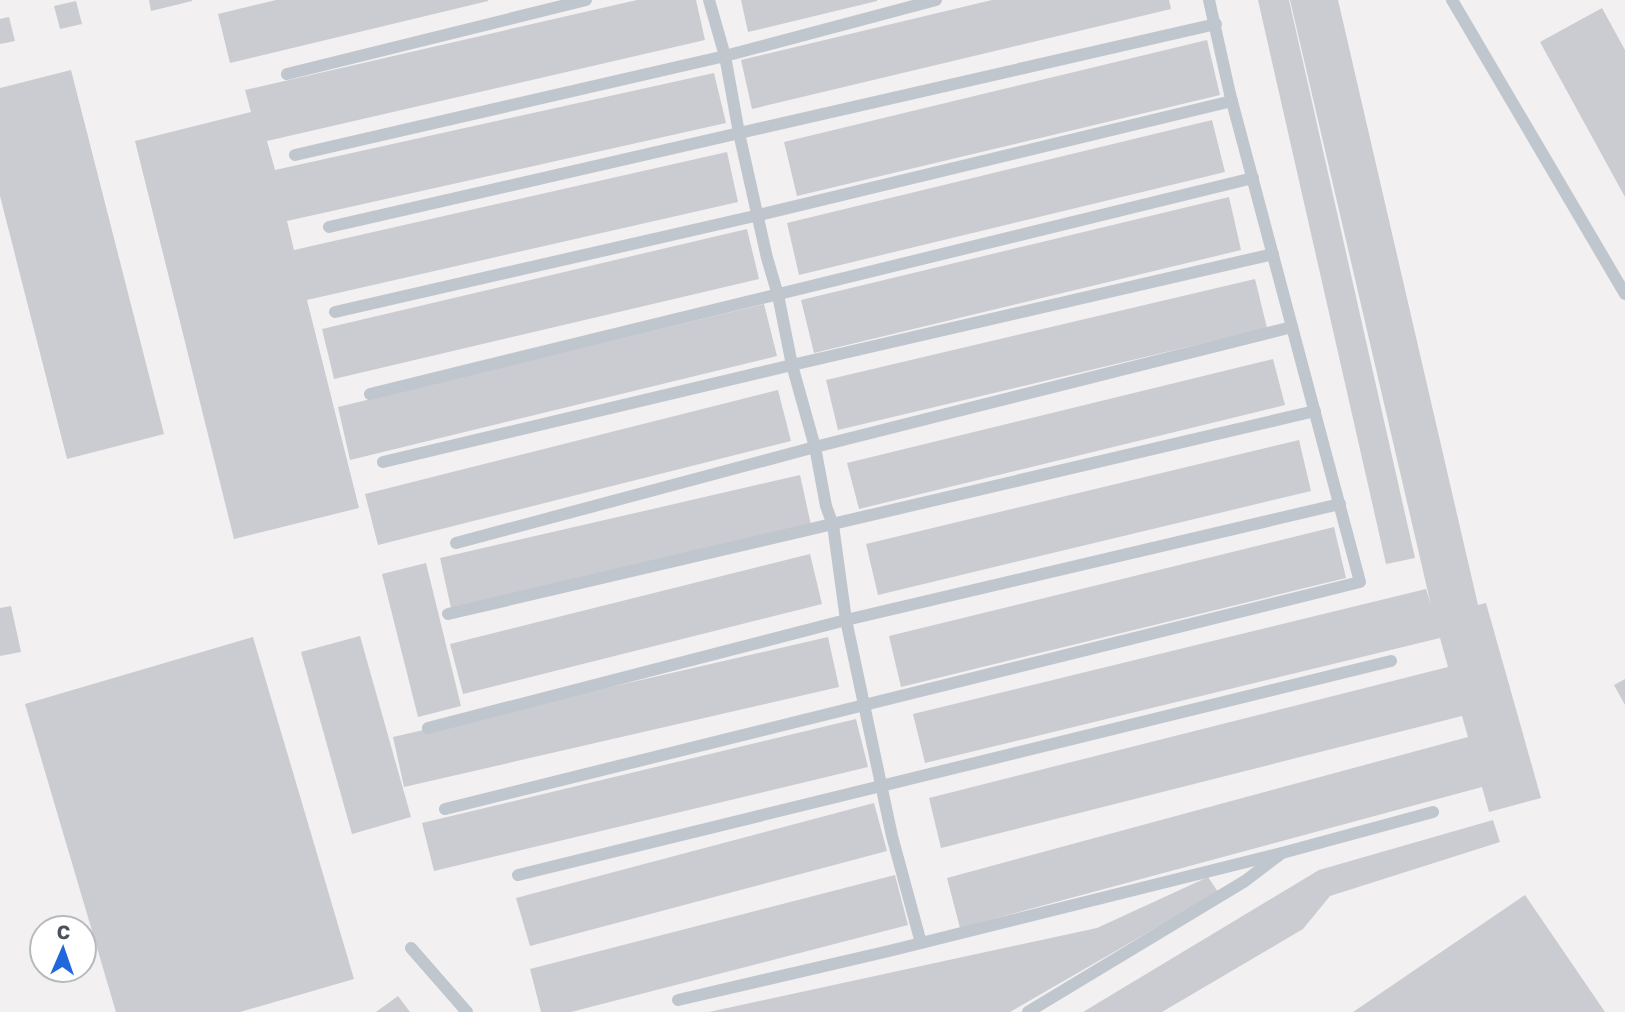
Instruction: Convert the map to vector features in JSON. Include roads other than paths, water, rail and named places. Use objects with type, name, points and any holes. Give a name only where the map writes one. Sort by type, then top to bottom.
[{"type":"lane","points":[[288,74],[586,0]]},
{"type":"lane","points":[[709,0],[725,56],[739,134],[792,365],[816,447],[826,506],[833,525],[846,620],[892,836],[921,943]]},
{"type":"lane","points":[[295,155],[725,56],[936,0]]},
{"type":"lane","points":[[445,809],[1360,582],[1232,101],[1209,0]]},
{"type":"lane","points":[[1452,0],[1625,294]]},
{"type":"lane","points":[[329,227],[1216,24]]},
{"type":"lane","points":[[335,312],[759,215],[1232,101]]},
{"type":"lane","points":[[370,394],[1252,178]]},
{"type":"lane","points":[[383,463],[1273,254]]},
{"type":"lane","points":[[456,543],[816,447],[1292,327]]},
{"type":"lane","points":[[448,614],[1315,411]]},
{"type":"lane","points":[[428,728],[846,620],[1340,504]]},
{"type":"lane","points":[[518,875],[1391,661]]},
{"type":"lane","points":[[678,1000],[921,943],[1282,853],[1433,812]]},
{"type":"lane","points":[[1028,1012],[1245,881],[1282,853]]},
{"type":"lane","points":[[411,948],[467,1012]]}]
